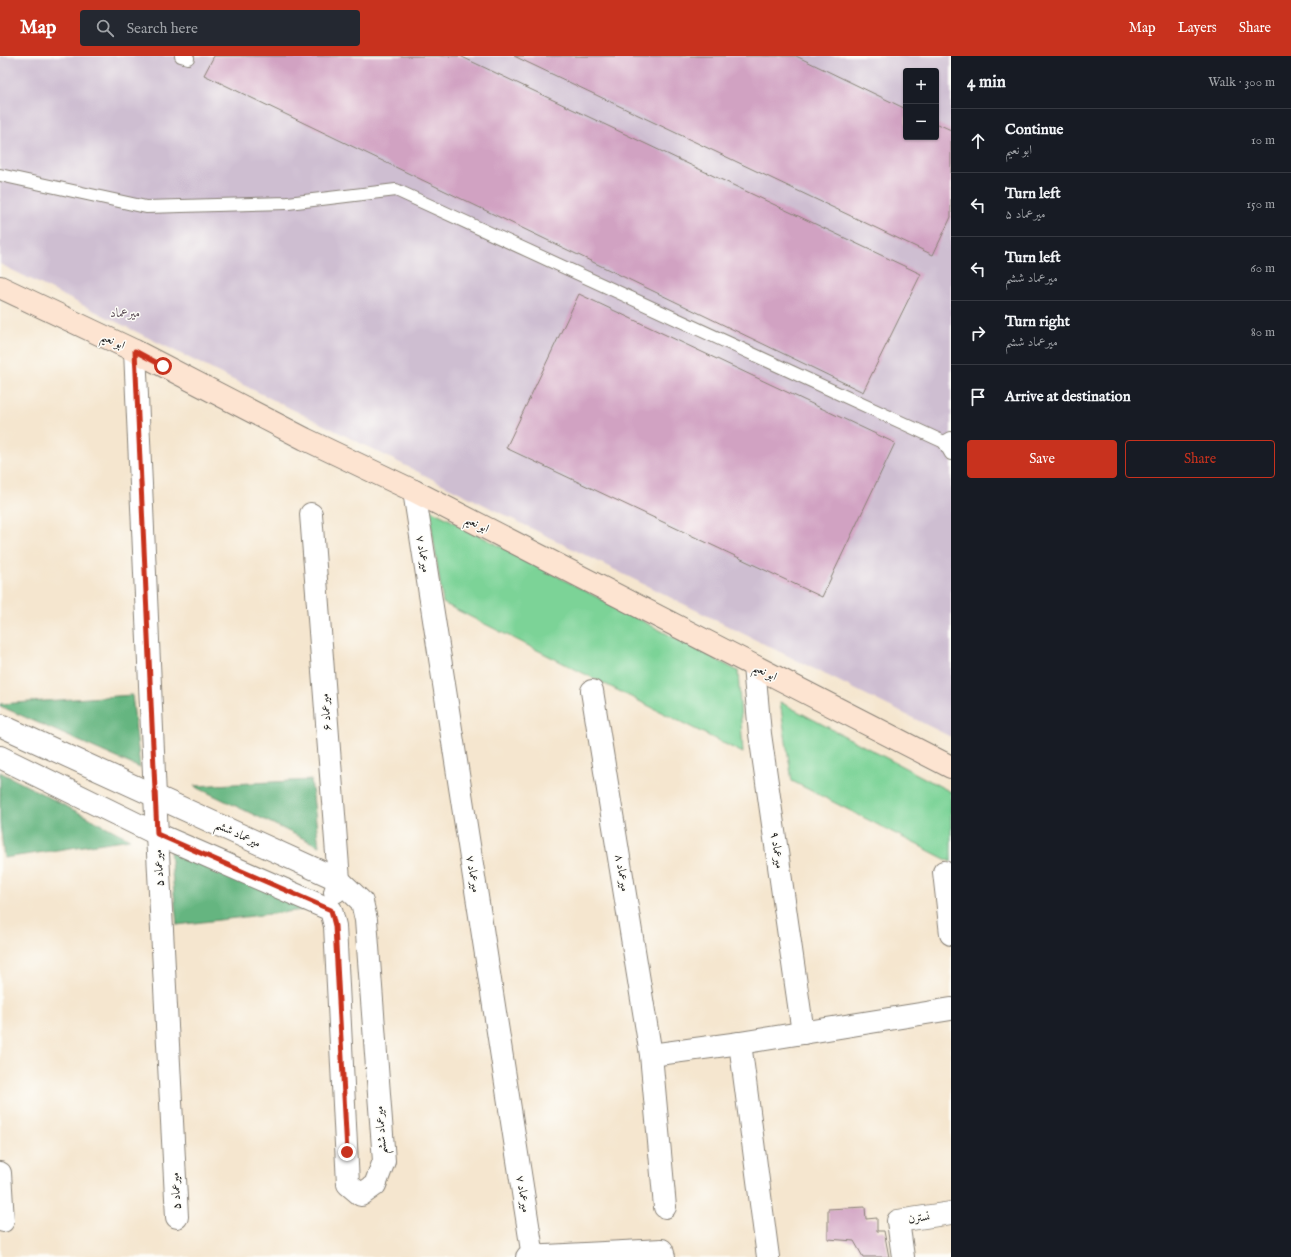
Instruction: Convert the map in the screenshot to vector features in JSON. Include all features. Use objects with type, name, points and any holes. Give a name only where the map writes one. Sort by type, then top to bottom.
[{"type":"main road","name":"ابو نعیم","points":[[0,287],[135,351],[305,439],[414,491],[951,767]]},
{"type":"street","name":"میرعماد ۵","points":[[135,351],[155,796],[177,1217]]},
{"type":"street","name":"میرعماد ۷","points":[[414,491],[533,1257]]},
{"type":"street","name":"میرعماد ۶","points":[[310,514],[339,880],[331,910]]},
{"type":"street","name":"میرعماد ۹","points":[[754,666],[760,734],[803,1033]]},
{"type":"street","name":"میرعماد ۸","points":[[592,691],[651,1056],[665,1207]]},
{"type":"street","name":"میرعماد ششم","points":[[0,725],[339,880],[362,902],[366,920],[384,1160],[375,1185],[361,1195],[348,1184],[335,926],[331,910]]},
{"type":"street","points":[[0,757],[157,834],[331,910]]},
{"type":"street","points":[[944,872],[951,934]]},
{"type":"street","points":[[651,1056],[951,1009]]},
{"type":"street","points":[[740,1043],[768,1257]]},
{"type":"street","points":[[0,1173],[3,1221]]},
{"type":"street","name":"نسترن","points":[[903,1257],[898,1221],[951,1213]]},
{"type":"street","points":[[527,1257],[662,1250],[664,1257]]},
{"type":"lane","points":[[0,175],[146,207],[288,203],[396,190],[948,440],[951,454]]},
{"type":"shaded area","points":[[0,56],[951,56],[951,737],[0,264]]},
{"type":"green space","points":[[429,509],[738,671],[743,753],[443,603]]},
{"type":"green space","points":[[132,695],[140,768],[0,706],[0,704]]},
{"type":"green space","points":[[780,702],[951,792],[951,862],[792,781]]},
{"type":"green space","points":[[0,772],[130,839],[4,858],[0,822]]},
{"type":"green space","points":[[311,780],[319,846],[194,786]]},
{"type":"green space","points":[[170,851],[312,909],[177,925]]},
{"type":"building","points":[[214,56],[460,56],[921,274],[863,392],[204,75]]},
{"type":"building","points":[[514,56],[796,56],[903,108],[903,140],[939,140],[939,124],[951,130],[951,217],[933,255]]},
{"type":"building","points":[[579,294],[895,443],[822,597],[506,448]]},
{"type":"building","points":[[865,1207],[866,1219],[877,1218],[877,1231],[884,1231],[889,1257],[863,1257],[854,1241],[828,1239],[828,1209]]},
{"type":"district","name":"میرعماد","points":[[125,313]]},
{"type":"route","points":[[163,366],[135,351],[157,834],[331,910],[335,926],[347,1152]]}]
